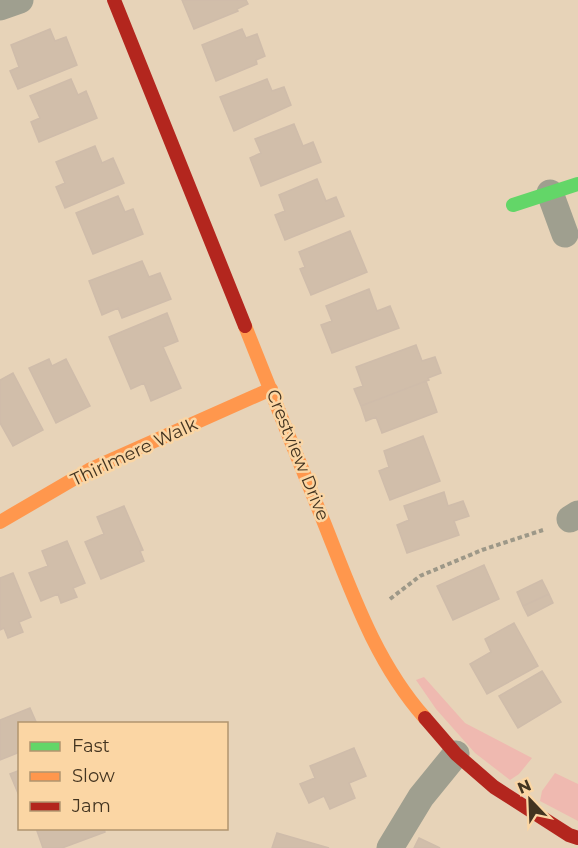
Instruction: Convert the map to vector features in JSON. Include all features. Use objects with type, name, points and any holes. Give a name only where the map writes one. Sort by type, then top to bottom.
[{"type":"street","points":[[0,7],[20,0]]},
{"type":"street","name":"Crestview Drive","points":[[114,0],[362,616],[385,664],[413,705],[456,754],[494,787],[569,835],[578,838]]},
{"type":"street","points":[[513,205],[578,184]]},
{"type":"street","points":[[550,193],[565,234]]},
{"type":"street","name":"Thirlmere Walk","points":[[0,522],[89,470],[271,389]]},
{"type":"street","points":[[390,848],[422,797],[456,754]]},
{"type":"path","points":[[387,602],[420,576],[574,516]]},
{"type":"shaded area","points":[[424,677],[465,723],[532,758],[519,774],[510,780],[475,753],[436,709],[416,680]]},
{"type":"shaded area","points":[[555,773],[578,784],[578,821],[540,801],[542,791]]},
{"type":"building","points":[[182,0],[246,0],[248,4],[237,9],[238,11],[194,29]]},
{"type":"building","points":[[50,29],[55,41],[66,37],[77,65],[18,89],[10,71],[19,67],[11,45]]},
{"type":"building","points":[[242,29],[246,38],[257,34],[265,56],[256,60],[257,64],[216,81],[202,45]]},
{"type":"building","points":[[71,79],[78,95],[86,91],[97,118],[39,142],[31,122],[40,118],[30,96]]},
{"type":"building","points":[[267,79],[272,91],[284,87],[291,105],[234,131],[220,97]]},
{"type":"building","points":[[294,124],[303,146],[313,142],[321,162],[261,186],[250,158],[261,153],[255,139]]},
{"type":"building","points":[[95,146],[102,163],[113,158],[124,183],[65,208],[56,187],[65,183],[56,162]]},
{"type":"building","points":[[317,179],[326,201],[336,197],[344,216],[285,240],[275,215],[285,211],[279,195]]},
{"type":"building","points":[[118,196],[125,212],[133,209],[143,234],[93,254],[76,213]]},
{"type":"building","points":[[350,231],[367,272],[311,295],[300,269],[305,267],[299,252]]},
{"type":"building","points":[[142,261],[149,277],[160,273],[171,299],[122,318],[118,308],[102,315],[89,281]]},
{"type":"building","points":[[369,289],[377,311],[390,306],[399,328],[332,353],[321,325],[332,321],[326,306]]},
{"type":"building","points":[[167,313],[178,341],[163,347],[181,388],[151,401],[144,383],[131,389],[109,337]]},
{"type":"building","points":[[416,345],[422,361],[435,357],[441,373],[428,378],[429,380],[361,406],[354,389],[363,386],[356,367]]},
{"type":"building","points":[[49,359],[52,366],[66,359],[90,406],[56,423],[29,368]]},
{"type":"building","points":[[13,373],[43,430],[13,446],[0,423],[0,380]]},
{"type":"building","points":[[426,381],[437,412],[382,433],[376,417],[366,421],[361,406]]},
{"type":"building","points":[[423,436],[440,481],[390,500],[379,471],[389,467],[384,451]]},
{"type":"building","points":[[444,492],[448,506],[463,501],[469,516],[454,521],[459,535],[407,553],[397,525],[409,520],[404,506]]},
{"type":"building","points":[[124,506],[143,550],[140,551],[144,561],[101,579],[85,542],[104,534],[97,517]]},
{"type":"building","points":[[67,541],[85,583],[73,588],[77,597],[61,603],[58,594],[41,601],[29,573],[48,566],[42,551]]},
{"type":"building","points":[[484,565],[499,599],[453,620],[437,586]]},
{"type":"building","points":[[13,573],[31,617],[19,622],[23,632],[8,638],[4,628],[0,630],[0,578]]},
{"type":"building","points":[[542,580],[549,594],[523,606],[517,592]]},
{"type":"building","points":[[549,594],[553,603],[528,616],[523,606]]},
{"type":"building","points":[[514,623],[538,666],[487,694],[470,664],[491,652],[485,639]]},
{"type":"building","points":[[542,671],[561,702],[518,728],[499,696]]},
{"type":"building","points":[[30,708],[36,722],[18,722],[18,753],[0,760],[0,720]]},
{"type":"building","points":[[354,748],[366,776],[349,783],[355,798],[330,809],[324,796],[309,803],[300,784],[315,778],[310,766]]},
{"type":"building","points":[[18,771],[18,793],[10,774]]},
{"type":"building","points":[[37,830],[104,830],[105,832],[62,848],[43,848]]},
{"type":"building","points":[[277,833],[329,848],[272,848]]},
{"type":"building","points":[[419,838],[440,848],[414,848]]},
{"type":"traffic: fast","points":[[513,205],[578,184]]},
{"type":"traffic: slow","points":[[245,326],[367,626],[392,674],[425,718]]},
{"type":"traffic: slow","points":[[0,522],[89,470],[271,389]]},
{"type":"traffic: jam","points":[[114,0],[245,326]]},
{"type":"traffic: jam","points":[[425,718],[456,754],[494,787],[569,835],[578,838]]}]
